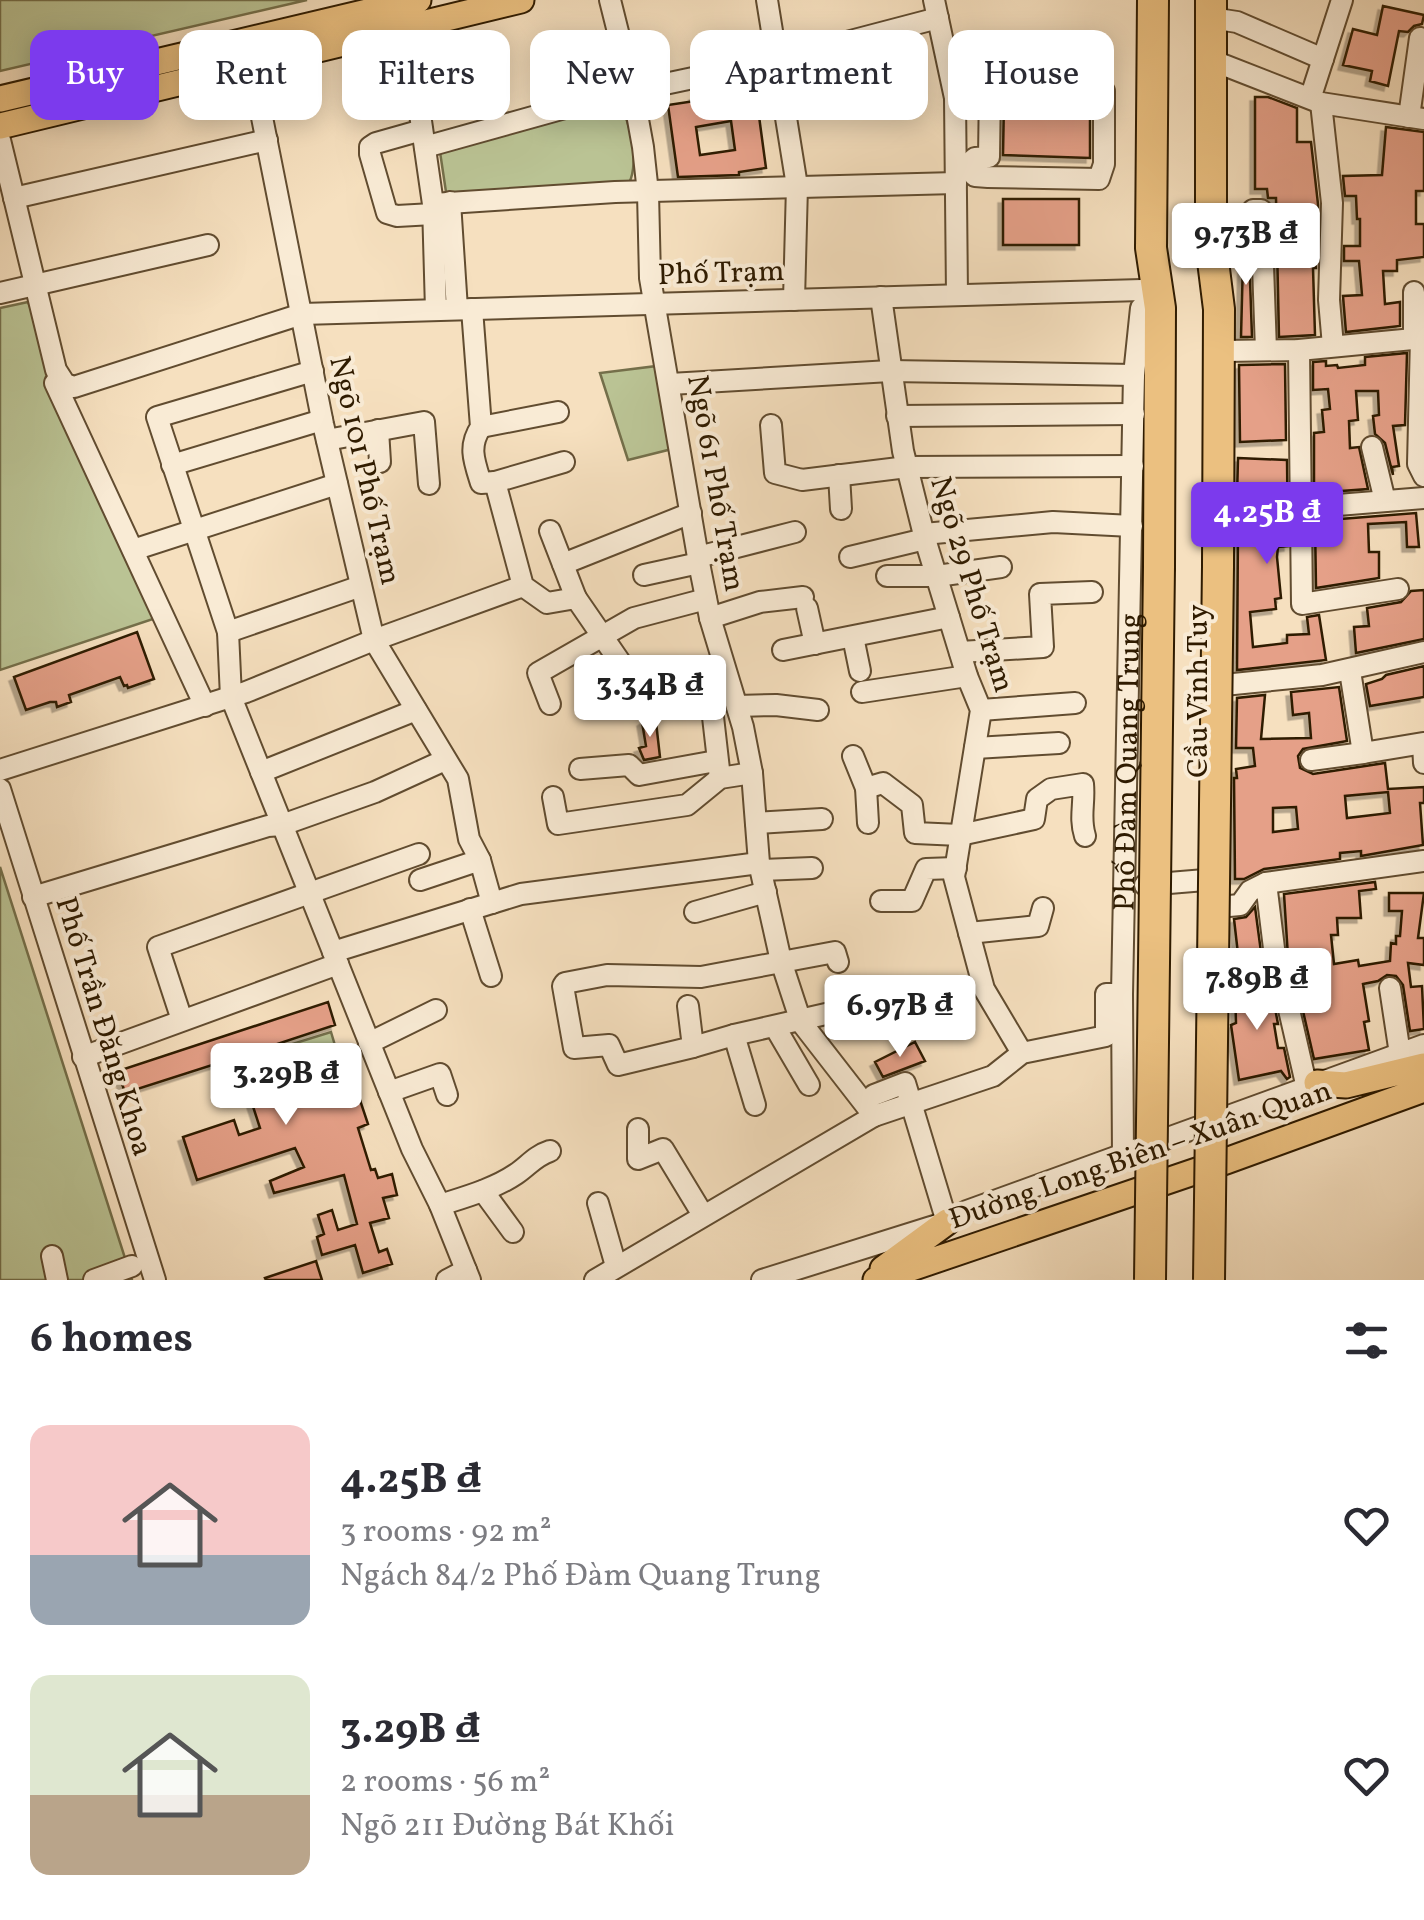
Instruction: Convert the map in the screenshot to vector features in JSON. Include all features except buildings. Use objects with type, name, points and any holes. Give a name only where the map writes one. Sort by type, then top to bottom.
[{"type":"highway","points":[[1150,5],[1151,248]]},
{"type":"highway","points":[[1211,9],[1211,245]]},
{"type":"highway","name":"Cầu Vĩnh Tuy","points":[[1190,1280],[1210,408],[1219,309],[1211,245]]},
{"type":"highway","name":"Cầu Vĩnh Tuy","points":[[1209,1280],[1218,566],[1210,408],[1200,309],[1211,245]]},
{"type":"highway","name":"Cầu Vĩnh Tuy","points":[[1150,1280],[1146,409],[1142,299],[1151,248]]},
{"type":"highway","name":"Cầu Vĩnh Tuy","points":[[1131,1280],[1140,567],[1146,409],[1160,308],[1151,248]]},
{"type":"main road","points":[[322,31],[418,0]]},
{"type":"main road","points":[[322,42],[402,29],[521,0]]},
{"type":"main road","points":[[0,99],[179,67]]},
{"type":"main road","points":[[0,126],[179,74]]},
{"type":"main road","points":[[1312,1086],[1346,1085],[1424,1066]]},
{"type":"main road","name":"Đường Long Biên – Xuân Quan","points":[[876,1280],[1424,1089]]},
{"type":"main road","points":[[868,1280],[947,1222]]},
{"type":"street","name":"Ngõ 61 Phố Trạm","points":[[610,0],[618,30]]},
{"type":"street","points":[[767,0],[772,30]]},
{"type":"street","points":[[1332,346],[1332,203],[1316,100],[1323,59],[1342,0]]},
{"type":"street","points":[[871,30],[936,9],[955,98],[960,172],[957,295]]},
{"type":"street","points":[[1211,9],[1323,59]]},
{"type":"street","points":[[402,29],[481,427]]},
{"type":"street","points":[[1211,60],[1316,100],[1416,118],[1420,38]]},
{"type":"street","points":[[530,115],[370,147],[386,213],[397,216],[439,207],[797,186],[960,172],[988,177],[1098,180],[1104,164],[1104,91],[990,87],[988,157],[975,158],[960,172]]},
{"type":"street","name":"Ngõ 101 Phố Trạm","points":[[263,120],[324,430],[374,640],[458,779],[469,839],[480,860],[492,903]]},
{"type":"street","name":"Ngõ 61 Phố Trạm","points":[[637,120],[648,193],[653,304],[708,608],[752,773],[760,866],[781,961],[801,1022],[874,1116]]},
{"type":"street","points":[[787,120],[797,186],[794,300]]},
{"type":"street","points":[[0,140],[36,285]]},
{"type":"street","points":[[14,198],[267,140]]},
{"type":"street","points":[[1253,210],[1261,210],[1266,350]]},
{"type":"street","points":[[0,293],[208,245]]},
{"type":"street","name":"Phố Trạm","points":[[36,285],[56,370],[65,384],[74,386],[302,314],[957,295],[1142,299]]},
{"type":"street","points":[[1414,292],[1420,338],[1418,464],[1424,476]]},
{"type":"street","name":"Ngõ 29 Phố Trạm","points":[[881,297],[907,467],[936,576],[980,710],[954,878],[984,989],[1022,1053]]},
{"type":"street","name":"Phố Đàm Quang Trung","points":[[1124,1157],[1122,994],[1133,466],[1146,409],[1134,374],[1142,299]]},
{"type":"street","points":[[1219,309],[1225,351],[1224,685],[1217,880],[1220,1120]]},
{"type":"street","points":[[1225,351],[1299,350],[1420,338]]},
{"type":"street","points":[[1299,350],[1302,604],[1398,589]]},
{"type":"street","points":[[313,371],[157,417],[228,632],[231,697],[412,1149],[440,1205],[461,1277]]},
{"type":"street","points":[[670,384],[890,371],[1134,374]]},
{"type":"street","points":[[55,383],[205,706]]},
{"type":"street","points":[[897,416],[1146,409]]},
{"type":"street","points":[[558,412],[481,427],[472,440],[473,457],[481,483],[564,462]]},
{"type":"street","points":[[172,465],[324,430],[378,430],[424,422],[429,484]]},
{"type":"street","points":[[770,425],[777,475],[802,480],[907,467],[1133,466]]},
{"type":"street","points":[[378,430],[380,462]]},
{"type":"street","points":[[1372,447],[1384,501]]},
{"type":"street","points":[[839,475],[841,509]]},
{"type":"street","points":[[495,482],[523,586],[547,603],[576,598]]},
{"type":"street","points":[[132,550],[337,484]]},
{"type":"street","points":[[1300,508],[1424,498]]},
{"type":"street","points":[[564,564],[691,514]]},
{"type":"street","points":[[850,557],[924,536],[1053,522],[1132,526]]},
{"type":"street","points":[[550,530],[576,598],[629,674],[672,672],[708,682],[718,770],[687,805],[560,832],[553,797]]},
{"type":"street","points":[[644,575],[795,532]]},
{"type":"street","points":[[887,576],[936,576],[1001,567]]},
{"type":"street","points":[[228,632],[361,586]]},
{"type":"street","points":[[0,770],[231,697],[523,586]]},
{"type":"street","points":[[960,652],[1043,648],[1040,594],[1092,592]]},
{"type":"street","points":[[550,704],[538,673],[634,618],[760,602],[805,602],[815,644]]},
{"type":"street","points":[[783,650],[949,617]]},
{"type":"street","points":[[853,637],[861,682],[967,676]]},
{"type":"street","points":[[1224,685],[1350,670],[1424,652]]},
{"type":"street","points":[[1350,670],[1362,753]]},
{"type":"street","points":[[980,710],[1075,703]]},
{"type":"street","points":[[737,706],[818,710]]},
{"type":"street","points":[[261,772],[416,710]]},
{"type":"street","points":[[975,748],[1059,743]]},
{"type":"street","points":[[1311,760],[1423,743],[1424,763]]},
{"type":"street","points":[[853,756],[866,788],[868,823]]},
{"type":"street","points":[[34,897],[282,825],[375,792],[444,760]]},
{"type":"street","points":[[580,769],[629,765],[639,776],[718,770],[752,773]]},
{"type":"street","points":[[866,788],[884,782],[912,805],[915,832],[960,835],[1034,818],[1037,799],[1051,789],[1084,784],[1085,802],[1079,817],[1085,836]]},
{"type":"street","name":"Phố Trần Đăng Khoa","points":[[0,789],[154,1280]]},
{"type":"street","points":[[756,823],[822,819]]},
{"type":"street","points":[[182,1020],[158,948],[419,854]]},
{"type":"street","points":[[420,880],[480,860]]},
{"type":"street","points":[[1218,907],[1240,905],[1250,891],[1266,883],[1424,862]]},
{"type":"street","points":[[83,1056],[335,958],[522,894],[760,866],[812,868]]},
{"type":"street","points":[[881,900],[916,909],[926,869],[956,868]]},
{"type":"street","points":[[1126,885],[1217,880]]},
{"type":"street","points":[[1266,883],[1278,981]]},
{"type":"street","points":[[696,912],[766,892]]},
{"type":"street","points":[[969,933],[1038,926],[1043,908]]},
{"type":"street","points":[[470,909],[490,976]]},
{"type":"street","points":[[838,962],[836,952],[701,978],[607,975],[566,983],[563,989],[572,1045],[576,1049],[609,1046],[618,1065],[839,1012]]},
{"type":"street","points":[[1390,988],[1400,1054]]},
{"type":"street","points":[[594,1280],[874,1116],[993,1076],[1022,1053],[1106,1036],[1106,994],[1122,994]]},
{"type":"street","points":[[1287,1002],[1312,1086]]},
{"type":"street","points":[[688,1006],[693,1048]]},
{"type":"street","points":[[369,1043],[436,1010]]},
{"type":"street","points":[[775,1027],[809,1085]]},
{"type":"street","points":[[734,1035],[755,1105]]},
{"type":"street","points":[[762,1280],[947,1222],[967,1211],[1424,1045]]},
{"type":"street","points":[[389,1092],[440,1074],[448,1095]]},
{"type":"street","points":[[874,1095],[904,1083],[947,1222]]},
{"type":"street","points":[[638,1129],[638,1159],[663,1149],[703,1215]]},
{"type":"street","points":[[440,1205],[483,1191],[516,1174],[534,1157],[550,1151]]},
{"type":"street","points":[[483,1191],[513,1232]]},
{"type":"street","points":[[598,1203],[616,1266]]},
{"type":"street","points":[[52,1256],[57,1280]]},
{"type":"street","points":[[94,1280],[132,1266]]},
{"type":"green space","points":[[0,0],[307,0],[159,34],[159,30],[30,30],[30,64],[0,71]]},
{"type":"green space","points":[[545,120],[626,120],[634,157],[627,186],[455,197],[446,192],[440,152]]},
{"type":"green space","points":[[28,302],[156,618],[0,670],[0,308]]},
{"type":"green space","points":[[657,366],[672,449],[628,460],[600,373]]},
{"type":"green space","points":[[0,867],[132,1280],[0,1280]]},
{"type":"green space","points":[[331,1032],[342,1069],[285,1087],[273,1050]]}]
